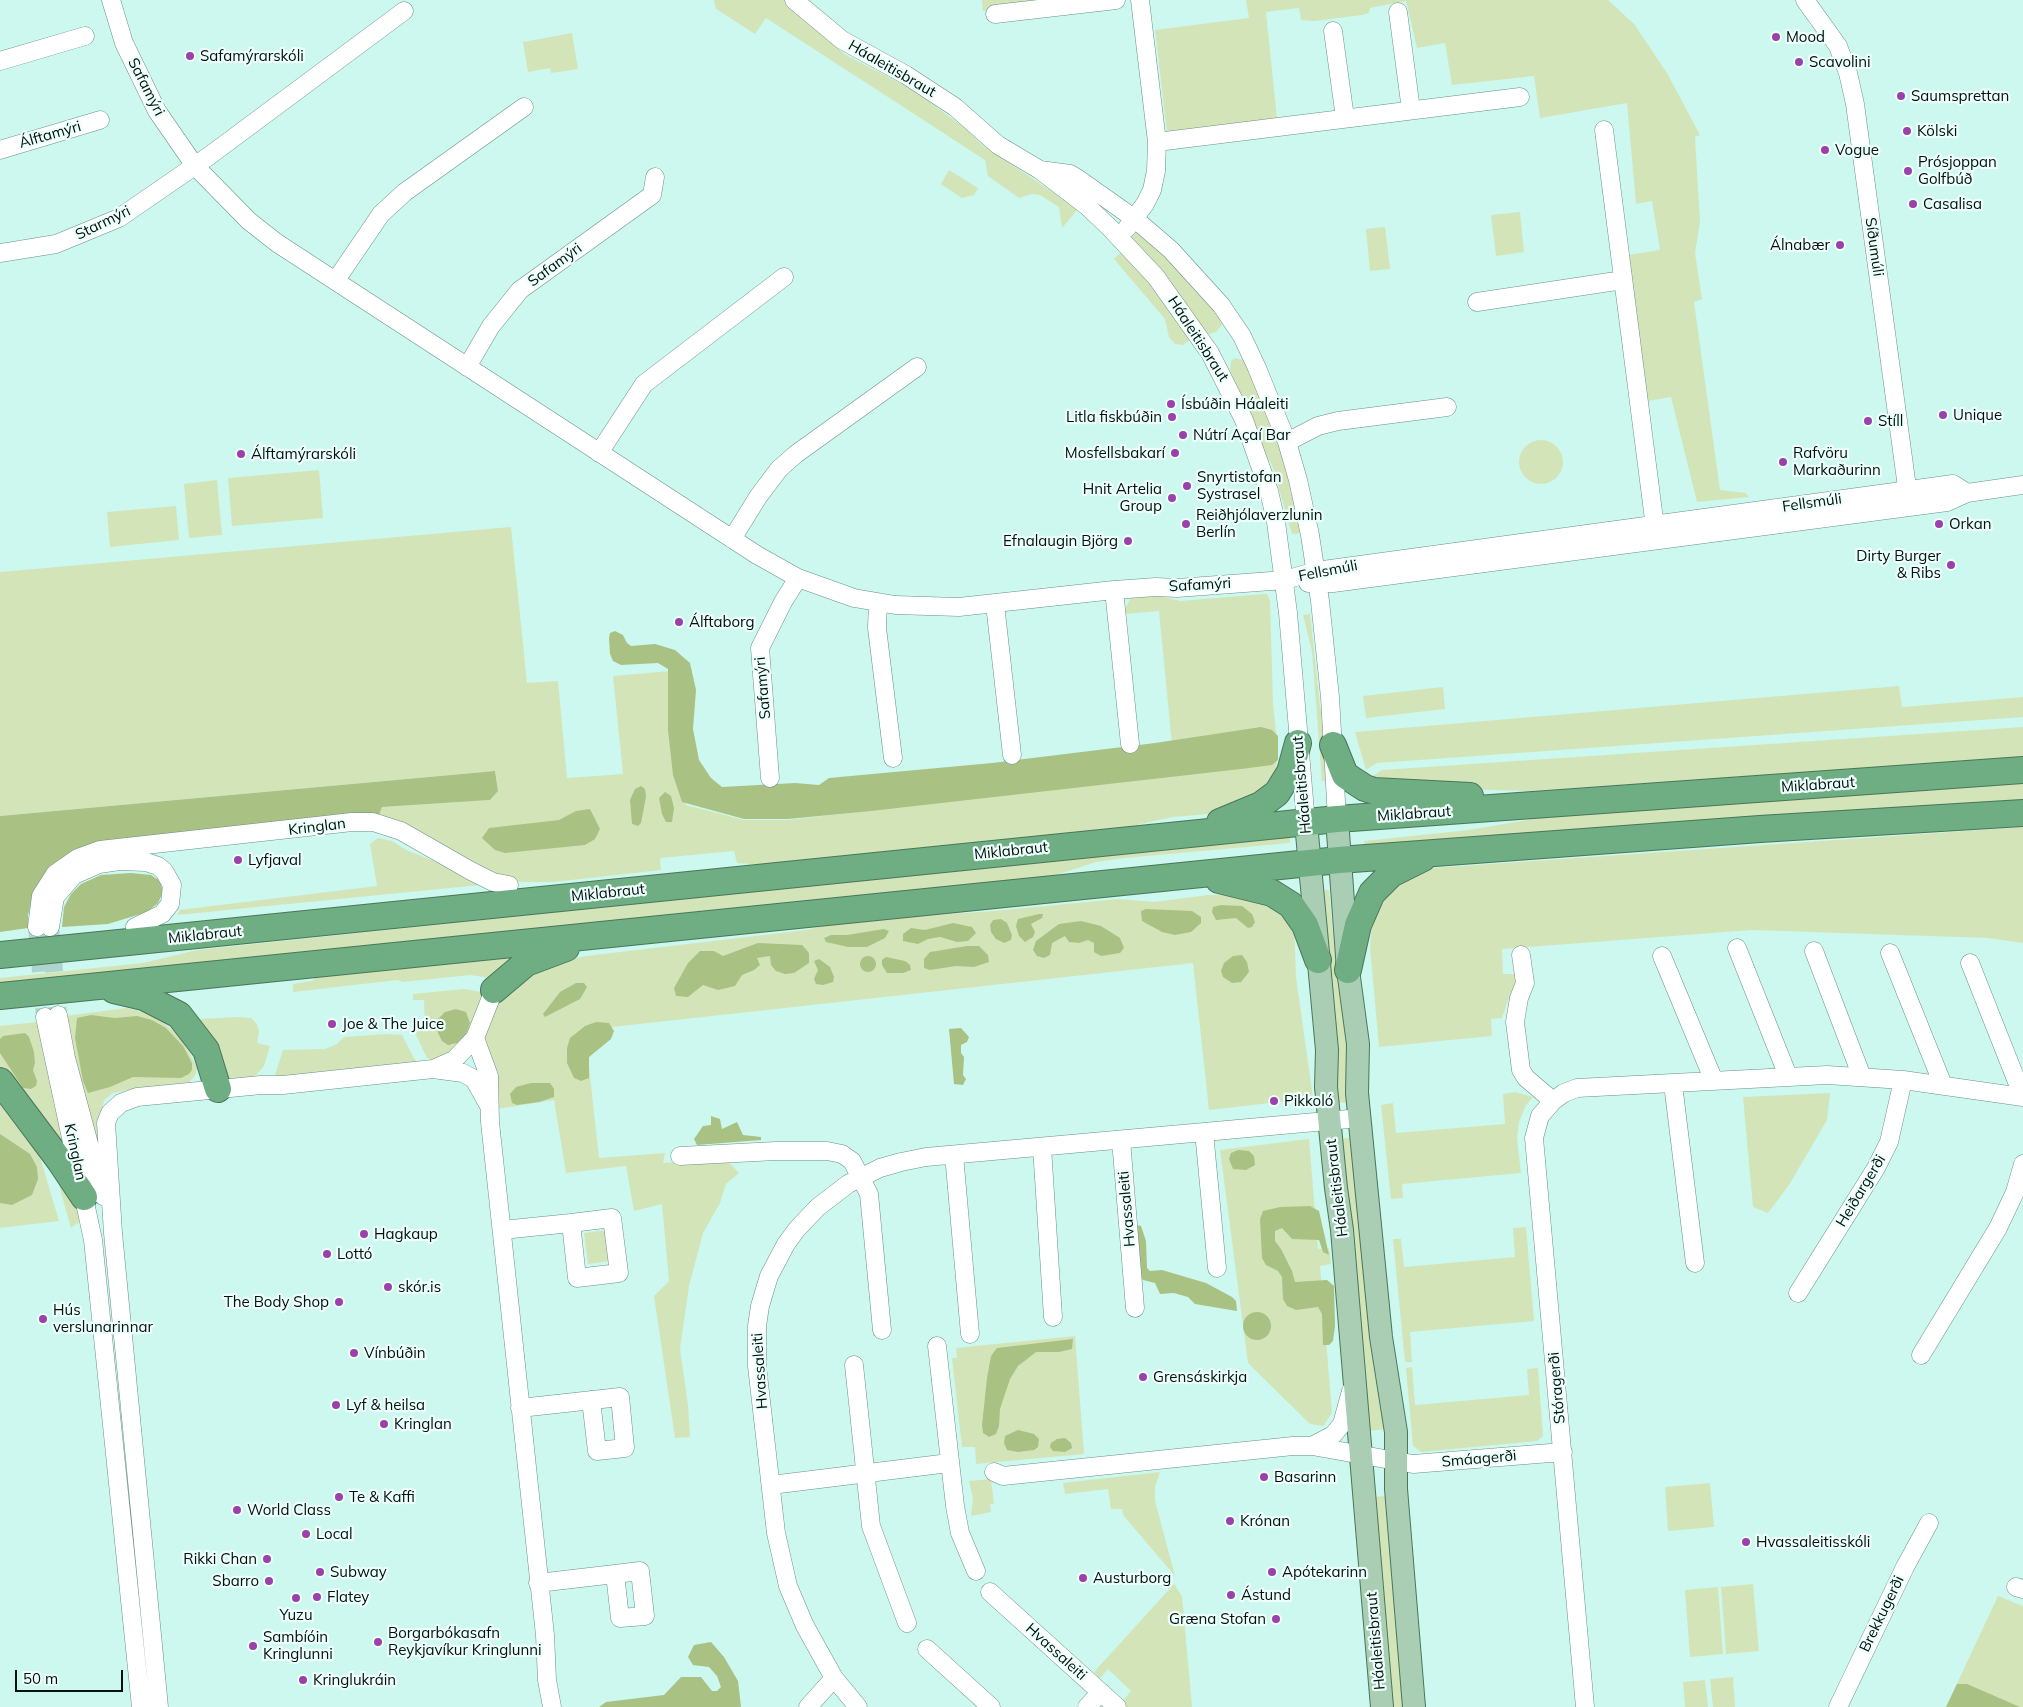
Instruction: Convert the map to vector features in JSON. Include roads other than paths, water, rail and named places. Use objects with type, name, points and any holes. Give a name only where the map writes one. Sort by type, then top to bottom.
[{"type":"highway","points":[[1190,833],[1261,805],[1275,794],[1290,772],[1298,743]]},
{"type":"highway","points":[[1333,745],[1345,775],[1365,788],[1374,791],[1481,796],[1522,806]]},
{"type":"highway","name":"Miklabraut","points":[[0,955],[1337,819],[2023,770]]},
{"type":"highway","points":[[0,996],[1339,860],[1760,829],[2023,813]]},
{"type":"highway","points":[[1348,970],[1360,919],[1365,906],[1377,886],[1392,874],[1433,853]]},
{"type":"highway","points":[[510,885],[536,888],[718,869],[771,876]]},
{"type":"highway","points":[[1188,875],[1257,888],[1281,898],[1302,919],[1318,960]]},
{"type":"highway","points":[[68,949],[104,932],[135,927]]},
{"type":"highway","points":[[494,990],[526,963],[598,936]]},
{"type":"highway","points":[[94,985],[144,997],[180,1015],[206,1050],[218,1088]]},
{"type":"highway","points":[[0,1081],[84,1197]]},
{"type":"main road","name":"Háaleitisbraut","points":[[1337,819],[1348,970],[1358,1044],[1357,1093],[1381,1337],[1393,1404],[1396,1497],[1414,1707]]},
{"type":"main road","name":"Háaleitisbraut","points":[[1306,822],[1327,1050],[1326,1087],[1336,1188],[1341,1213],[1382,1707]]},
{"type":"street","name":"Safamýri","points":[[111,0],[124,42],[157,111],[195,166],[249,221],[277,243],[599,454],[732,539],[798,578],[828,591],[878,603],[925,607],[995,604],[1114,590],[1156,587],[1177,588],[1285,580]]},
{"type":"street","name":"Háaleitisbraut","points":[[794,0],[842,40],[906,75],[947,102],[1004,150],[1040,170],[1087,206],[1156,277],[1192,326],[1232,392],[1269,491],[1285,580],[1306,822]]},
{"type":"street","points":[[995,14],[1116,0]]},
{"type":"street","points":[[1120,238],[1135,219],[1152,190],[1156,170],[1157,142],[1140,0]]},
{"type":"street","name":"Síðumúli","points":[[1804,0],[1838,46],[1848,72],[1855,104],[1909,498]]},
{"type":"street","points":[[195,166],[404,11]]},
{"type":"street","points":[[1398,12],[1411,110]]},
{"type":"street","points":[[1333,31],[1344,118]]},
{"type":"street","points":[[0,61],[85,36]]},
{"type":"street","points":[[1157,142],[1520,96]]},
{"type":"street","points":[[336,280],[380,214],[405,192],[524,107]]},
{"type":"street","name":"Álftamýri","points":[[0,150],[100,120]]},
{"type":"street","points":[[1604,130],[1656,532]]},
{"type":"street","name":"Starmýri","points":[[0,253],[56,244],[90,231],[119,218],[195,166]]},
{"type":"street","name":"Háaleitisbraut","points":[[1040,170],[1070,174],[1135,219],[1187,265],[1213,294],[1233,322],[1257,368],[1287,442],[1298,480],[1317,578],[1333,745],[1337,819]]},
{"type":"street","name":"Safamýri","points":[[467,367],[491,326],[520,290],[652,195],[655,177]]},
{"type":"street","points":[[599,454],[644,384],[784,277]]},
{"type":"street","points":[[1476,302],[1623,280]]},
{"type":"street","points":[[732,539],[758,497],[779,469],[917,367]]},
{"type":"street","points":[[1287,442],[1318,426],[1338,421],[1447,407]]},
{"type":"street","name":"Fellsmúli","points":[[1285,580],[1317,578],[1909,498],[1954,484],[1967,493],[2023,485]]},
{"type":"street","name":"Safamýri","points":[[770,778],[760,648],[783,602],[798,578]]},
{"type":"street","points":[[1114,590],[1130,744]]},
{"type":"street","points":[[878,603],[877,628],[892,758]]},
{"type":"street","points":[[995,604],[1012,755]]},
{"type":"street","name":"Kringlan","points":[[135,927],[162,914],[170,904],[172,885],[164,871],[158,866],[146,862],[120,861],[99,864],[74,875],[55,897],[44,927],[38,906],[47,885],[66,864],[100,850],[352,822],[373,822],[401,831],[470,871],[493,882],[510,885]]},
{"type":"street","points":[[1737,948],[1788,1076]]},
{"type":"street","points":[[1814,950],[1862,1077]]},
{"type":"street","points":[[1890,953],[1942,1085]]},
{"type":"street","points":[[1521,955],[1525,983],[1519,998],[1515,1022],[1521,1070],[1526,1078],[1553,1100]]},
{"type":"street","points":[[1662,956],[1714,1081]]},
{"type":"street","points":[[1970,963],[2023,1097]]},
{"type":"street","name":"Kringlan","points":[[432,1069],[454,1060],[475,1038],[494,990]]},
{"type":"street","name":"Kringlan","points":[[113,1233],[66,1058],[51,1016],[93,1240],[141,1707]]},
{"type":"street","name":"Kringlan","points":[[475,1038],[489,1076],[489,1108],[545,1635],[547,1680],[552,1707]]},
{"type":"street","name":"Kringlan","points":[[160,1707],[113,1233],[106,1123],[110,1112],[121,1103],[137,1097],[218,1088],[283,1085],[432,1069],[464,1073],[474,1079],[489,1108]]},
{"type":"street","points":[[1695,1263],[1673,1084],[1827,1075],[1903,1080],[2023,1097]]},
{"type":"street","name":"Heiðargerði","points":[[1798,1293],[1876,1168],[1889,1142],[1903,1080]]},
{"type":"street","name":"Stóragerði","points":[[1585,1707],[1534,1138],[1540,1116],[1553,1100],[1564,1092],[1576,1088],[1673,1084]]},
{"type":"street","name":"Hvassaleiti","points":[[858,1707],[834,1678],[805,1626],[788,1586],[781,1561],[771,1485],[757,1366],[756,1335],[760,1306],[777,1260],[797,1229],[831,1196],[861,1176],[902,1162],[954,1155],[1360,1118]]},
{"type":"street","points":[[1204,1132],[1217,1268]]},
{"type":"street","name":"Hvassaleiti","points":[[1121,1140],[1135,1308]]},
{"type":"street","points":[[1042,1147],[1053,1317]]},
{"type":"street","points":[[680,1156],[776,1151],[827,1151],[842,1154],[852,1161],[869,1194],[882,1330]]},
{"type":"street","points":[[954,1155],[970,1334]]},
{"type":"street","points":[[1921,1355],[1998,1228],[2015,1192],[2023,1164]]},
{"type":"street","points":[[502,1230],[571,1223]]},
{"type":"street","points":[[937,1346],[949,1463],[960,1533],[976,1572]]},
{"type":"street","points":[[854,1365],[871,1526],[907,1623]]},
{"type":"street","name":"Háaleitisbraut","points":[[1312,1446],[1333,1435],[1342,1424],[1354,1376]]},
{"type":"street","points":[[520,1408],[592,1400]]},
{"type":"street","name":"Háaleitisbraut","points":[[994,1472],[1003,1476],[1293,1446],[1312,1446],[1395,1461]]},
{"type":"street","name":"Smáagerði","points":[[1395,1461],[1420,1464],[1563,1452]]},
{"type":"street","points":[[771,1485],[949,1463]]},
{"type":"street","name":"Brekkugerði","points":[[1838,1707],[1897,1584],[1930,1523]]},
{"type":"street","points":[[538,1583],[615,1574]]},
{"type":"street","name":"Hvassaleiti","points":[[990,1592],[1117,1707]]},
{"type":"street","name":"Kringlan","points":[[545,1635],[553,1658],[564,1707]]},
{"type":"street","points":[[927,1649],[990,1707]]},
{"type":"street","points":[[808,1707],[834,1678]]},
{"type":"street","name":"Hvassaleiti","points":[[1087,1707],[1101,1692]]},
{"type":"tunnel","points":[[37,927],[45,1017]]},
{"type":"tunnel","points":[[50,927],[58,1015]]},
{"type":"place","name":"Mood","points":[[1776,37]]},
{"type":"place","name":"Safamýrarskóli","points":[[190,56]]},
{"type":"place","name":"Scavolini","points":[[1799,62]]},
{"type":"place","name":"Saumsprettan","points":[[1901,96]]},
{"type":"place","name":"Kölski","points":[[1907,131]]},
{"type":"place","name":"Vogue","points":[[1825,150]]},
{"type":"place","name":"Prósjoppan Golfbúð","points":[[1908,171]]},
{"type":"place","name":"Casalisa","points":[[1913,204]]},
{"type":"place","name":"Álnabær","points":[[1840,245]]},
{"type":"place","name":"Ísbúðin Háaleiti","points":[[1171,404]]},
{"type":"place","name":"Unique","points":[[1943,415]]},
{"type":"place","name":"Litla fiskbúðin","points":[[1172,417]]},
{"type":"place","name":"Stíll","points":[[1868,421]]},
{"type":"place","name":"Nútrí Açaí Bar","points":[[1183,435]]},
{"type":"place","name":"Mosfellsbakarí","points":[[1175,453]]},
{"type":"place","name":"Álftamýrarskóli","points":[[241,454]]},
{"type":"place","name":"Rafvöru Markaðurinn","points":[[1783,462]]},
{"type":"place","name":"Snyrtistofan Systrasel","points":[[1187,486]]},
{"type":"place","name":"Hnit Artelia Group","points":[[1172,498]]},
{"type":"place","name":"Reiðhjólaverzlunin Berlín","points":[[1186,524]]},
{"type":"place","name":"Orkan","points":[[1939,524]]},
{"type":"place","name":"Efnalaugin Björg","points":[[1128,541]]},
{"type":"place","name":"Dirty Burger & Ribs","points":[[1951,565]]},
{"type":"place","name":"Álftaborg","points":[[679,622]]},
{"type":"place","name":"Lyfjaval","points":[[238,860]]},
{"type":"place","name":"Joe & The Juice","points":[[332,1024]]},
{"type":"place","name":"Pikkoló","points":[[1274,1101]]},
{"type":"place","name":"Hagkaup","points":[[364,1234]]},
{"type":"place","name":"Lottó","points":[[327,1254]]},
{"type":"place","name":"skór.is","points":[[388,1287]]},
{"type":"place","name":"The Body Shop","points":[[339,1302]]},
{"type":"place","name":"Hús verslunarinnar","points":[[43,1319]]},
{"type":"place","name":"Vínbúðin","points":[[354,1353]]},
{"type":"place","name":"Grensáskirkja","points":[[1143,1377]]},
{"type":"place","name":"Lyf & heilsa","points":[[336,1405]]},
{"type":"place","name":"Kringlan","points":[[384,1424]]},
{"type":"place","name":"Basarinn","points":[[1264,1477]]},
{"type":"place","name":"Te & Kaffi","points":[[339,1497]]},
{"type":"place","name":"World Class","points":[[237,1510]]},
{"type":"place","name":"Krónan","points":[[1230,1521]]},
{"type":"place","name":"Local","points":[[306,1534]]},
{"type":"place","name":"Hvassaleitisskóli","points":[[1746,1542]]},
{"type":"place","name":"Rikki Chan","points":[[267,1559]]},
{"type":"place","name":"Subway","points":[[320,1572]]},
{"type":"place","name":"Apótekarinn","points":[[1272,1572]]},
{"type":"place","name":"Austurborg","points":[[1083,1578]]},
{"type":"place","name":"Sbarro","points":[[269,1581]]},
{"type":"place","name":"Ástund","points":[[1231,1595]]},
{"type":"place","name":"Flatey","points":[[317,1597]]},
{"type":"place","name":"Yuzu","points":[[296,1598]]},
{"type":"place","name":"Græna Stofan","points":[[1276,1619]]},
{"type":"place","name":"Borgarbókasafn Reykjavíkur Kringlunni","points":[[378,1642]]},
{"type":"place","name":"Sambíóin Kringlunni","points":[[253,1646]]},
{"type":"place","name":"Kringlukráin","points":[[303,1680]]}]
